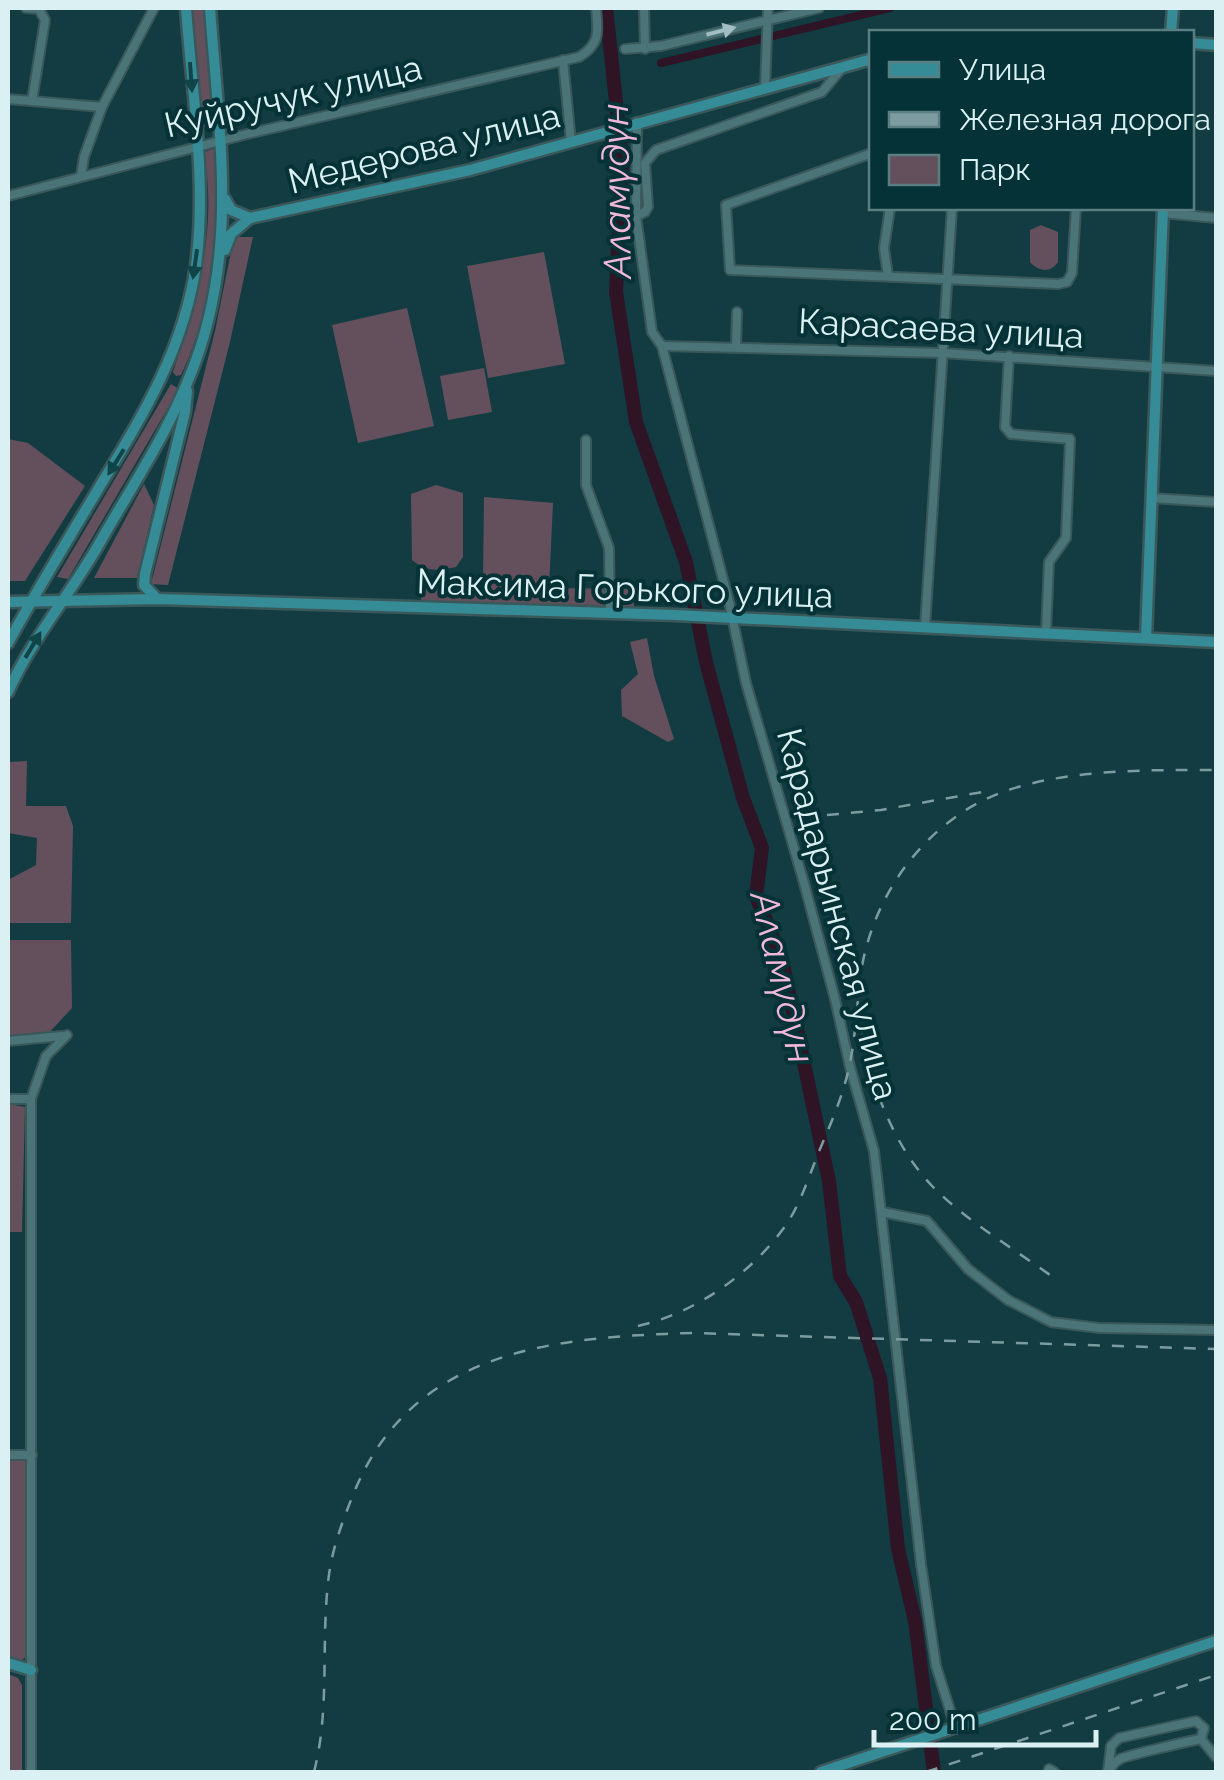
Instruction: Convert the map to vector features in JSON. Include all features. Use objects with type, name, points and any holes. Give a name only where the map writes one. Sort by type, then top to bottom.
[{"type":"main road","points":[[8,643],[143,418],[164,377],[191,292],[199,233],[199,178],[186,8]]},
{"type":"main road","points":[[8,692],[32,644],[77,582],[168,424],[208,324],[220,267],[224,198],[210,8]]},
{"type":"main road","name":"Медерова улица","points":[[220,267],[232,234],[250,218],[470,170],[869,61]]},
{"type":"main road","name":"Медерова улица","points":[[224,198],[231,210],[250,218]]},
{"type":"main road","points":[[1146,638],[1163,210]]},
{"type":"main road","points":[[164,377],[187,384]]},
{"type":"main road","points":[[158,599],[144,584],[145,574],[185,412],[187,384]]},
{"type":"main road","name":"Максима Горького улица","points":[[8,602],[158,599],[716,616],[1216,642]]},
{"type":"main road","points":[[821,1772],[1216,1641]]},
{"type":"main road","points":[[9,1664],[31,1670]]},
{"type":"street","points":[[26,8],[39,9],[45,20],[32,101]]},
{"type":"street","points":[[81,176],[102,107],[154,8]]},
{"type":"street","name":"Куйручук улица","points":[[8,196],[196,146],[579,58],[590,50],[598,33],[596,8]]},
{"type":"street","points":[[644,8],[645,49]]},
{"type":"street","points":[[765,88],[768,8]]},
{"type":"street","points":[[625,48],[645,49],[820,8]]},
{"type":"street","points":[[563,60],[571,142]]},
{"type":"street","name":"Медерова улица","points":[[636,216],[648,207],[646,162],[656,150],[822,92],[843,67]]},
{"type":"street","points":[[8,99],[102,107]]},
{"type":"street","name":"Карадарьинская улица","points":[[632,123],[636,216],[652,332],[662,346],[746,683],[804,883],[874,1151],[927,1610],[951,1730]]},
{"type":"street","points":[[869,154],[726,205],[730,270],[1058,284],[1067,282],[1072,273],[1076,210]]},
{"type":"street","points":[[888,276],[884,248],[890,210]]},
{"type":"street","points":[[925,627],[952,210]]},
{"type":"street","points":[[1163,210],[1216,218]]},
{"type":"street","points":[[736,346],[737,312]]},
{"type":"street","name":"Карасаева улица","points":[[662,346],[943,352],[1216,371]]},
{"type":"street","points":[[1008,356],[1005,426],[1011,434],[1070,438],[1066,538],[1049,562],[1046,633]]},
{"type":"street","points":[[586,440],[586,485],[609,548],[610,613]]},
{"type":"street","points":[[1151,498],[1216,502]]},
{"type":"street","points":[[8,1041],[67,1035],[46,1056],[31,1100],[31,1772]]},
{"type":"street","points":[[8,1099],[31,1100]]},
{"type":"street","points":[[882,1212],[926,1221],[968,1269],[1008,1300],[1051,1322],[1098,1328],[1216,1330]]},
{"type":"street","points":[[8,1454],[32,1454]]},
{"type":"street","points":[[1108,1772],[1111,1746],[1119,1738],[1196,1721],[1204,1728],[1202,1739],[1216,1757]]},
{"type":"street","points":[[1108,1772],[1125,1756],[1202,1739]]},
{"type":"green space","points":[[192,8],[206,8],[214,120],[210,128],[200,121]]},
{"type":"green space","points":[[213,149],[217,152],[212,266],[201,321],[181,375],[176,376],[173,372],[202,265],[208,211],[204,156]]},
{"type":"green space","points":[[1041,225],[1058,232],[1058,262],[1048,270],[1030,262],[1030,230]]},
{"type":"green space","points":[[234,237],[253,237],[230,342],[168,585],[151,584],[215,331]]},
{"type":"green space","points":[[544,252],[565,364],[488,378],[467,266]]},
{"type":"green space","points":[[407,308],[434,426],[358,443],[332,325]]},
{"type":"green space","points":[[484,368],[492,412],[448,420],[440,376]]},
{"type":"green space","points":[[171,384],[179,389],[68,579],[57,577]]},
{"type":"green space","points":[[8,439],[28,443],[85,486],[25,581],[8,581]]},
{"type":"green space","points":[[144,484],[154,505],[137,578],[94,578]]},
{"type":"green space","points":[[436,485],[463,493],[463,557],[456,567],[438,570],[412,560],[411,494]]},
{"type":"green space","points":[[484,497],[553,503],[549,588],[633,589],[634,607],[421,602],[422,580],[483,580]]},
{"type":"green space","points":[[647,638],[654,676],[674,739],[668,742],[622,716],[621,690],[638,674],[630,642]]},
{"type":"green space","points":[[27,761],[26,806],[66,806],[73,826],[71,923],[8,923],[8,880],[36,865],[37,838],[8,833],[8,762]]},
{"type":"green space","points":[[8,940],[71,940],[72,1008],[46,1036],[8,1038]]},
{"type":"green space","points":[[8,1104],[25,1107],[22,1232],[8,1232]]},
{"type":"green space","points":[[8,1459],[28,1459],[28,1655],[21,1661],[8,1657]]},
{"type":"green space","points":[[8,1674],[18,1678],[22,1685],[22,1772],[8,1772]]},
{"type":"waterway","name":"Аламүдүн","points":[[606,8],[622,158],[616,292],[636,422],[686,562],[706,662],[743,798],[762,848],[756,896],[782,960],[829,1181],[840,1276],[856,1302],[880,1378],[898,1549],[915,1621],[934,1772]]},
{"type":"waterway","points":[[661,63],[890,8]]},
{"type":"railway","points":[[638,1326],[681,1311],[721,1289],[757,1259],[791,1216],[844,1085],[852,1052],[861,972],[875,921],[900,874],[935,834],[978,803],[1033,783],[1094,773],[1216,770]]},
{"type":"railway","points":[[827,815],[881,810],[988,791]]},
{"type":"railway","points":[[861,1027],[885,1113],[919,1171],[960,1211],[1050,1275]]},
{"type":"railway","points":[[314,1772],[324,1702],[328,1583],[341,1528],[379,1446],[411,1409],[449,1381],[492,1361],[539,1348],[640,1335],[692,1333],[1216,1349]]},
{"type":"railway","points":[[926,1772],[1216,1675]]}]
